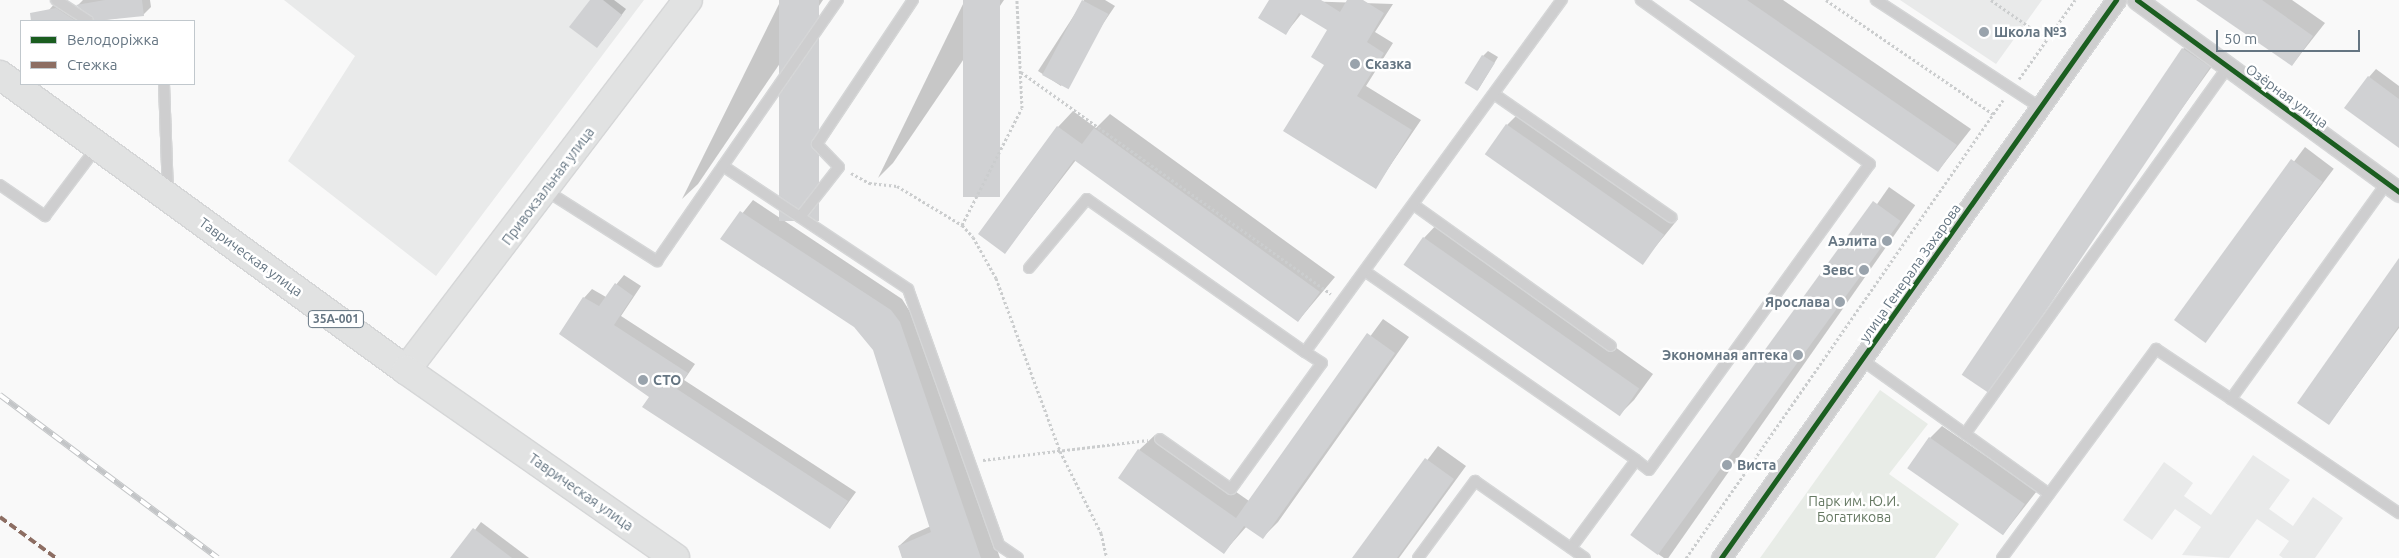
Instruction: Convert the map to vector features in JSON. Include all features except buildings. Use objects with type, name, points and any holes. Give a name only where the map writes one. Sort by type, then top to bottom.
[{"type":"main road","name":"Привокзальная улица","points":[[406,370],[688,0]]},
{"type":"main road","name":"Таврическая улица","points":[[0,75],[406,370],[675,558]]},
{"type":"street","name":"улица Генерала Захарова","points":[[1722,558],[2116,0]]},
{"type":"street","name":"Озёрная улица","points":[[2137,0],[2393,188]]},
{"type":"lane","points":[[56,0],[86,20]]},
{"type":"lane","points":[[545,190],[657,261],[838,0]]},
{"type":"lane","points":[[800,218],[839,167],[817,144],[913,0]]},
{"type":"lane","points":[[1304,352],[1366,272],[1562,0]]},
{"type":"lane","points":[[1366,272],[1649,470],[1870,164],[1641,0]]},
{"type":"lane","points":[[1876,0],[2041,108]]},
{"type":"lane","points":[[1965,434],[2228,67]]},
{"type":"lane","points":[[164,85],[168,197]]},
{"type":"lane","points":[[1494,94],[1670,216]]},
{"type":"lane","points":[[0,186],[44,216],[97,147]]},
{"type":"lane","points":[[722,166],[908,289],[999,545],[1018,558]]},
{"type":"lane","points":[[2231,400],[2393,188]]},
{"type":"lane","points":[[1029,268],[1087,199],[1322,363],[1231,489],[1160,439]]},
{"type":"lane","points":[[1414,205],[1611,346]]},
{"type":"lane","points":[[2002,558],[2156,349],[2399,513]]},
{"type":"lane","points":[[1862,360],[2049,494]]},
{"type":"lane","points":[[1571,548],[1636,460]]},
{"type":"lane","points":[[1418,558],[1474,481],[1585,558]]},
{"type":"path","points":[[962,225],[1022,108],[1017,0]]},
{"type":"path","points":[[1826,0],[1994,114]]},
{"type":"path","points":[[1991,0],[2047,39]]},
{"type":"path","points":[[1686,558],[2011,89],[2075,0]]},
{"type":"path","points":[[1021,72],[1343,303]]},
{"type":"path","points":[[839,167],[869,183],[897,186],[962,225],[996,278],[1060,451],[1101,533],[1107,558]]},
{"type":"path","points":[[970,462],[1160,439]]},
{"type":"shaded area","points":[[284,0],[644,0],[436,276],[288,161],[355,56]]},
{"type":"shaded area","name":"Школа №3","points":[[1900,0],[2042,0],[1996,64]]},
{"type":"shaded area","points":[[2253,455],[2290,480],[2269,509],[2293,526],[2313,497],[2343,518],[2315,558],[2283,558],[2279,555],[2289,541],[2257,519],[2229,558],[2182,555],[2201,527],[2175,509],[2152,540],[2123,520],[2164,462],[2193,483],[2184,496],[2211,515]]},
{"type":"green space","name":"Парк им. Ю.И. Богатикова","points":[[1880,390],[1928,424],[1889,474],[1959,524],[1935,558],[1760,558]]},
{"type":"railway","points":[[0,395],[218,558]]},
{"type":"marked path","points":[[0,517],[56,558]]},
{"type":"cycle path","points":[[1721,558],[2116,0]]},
{"type":"cycle path","points":[[2137,0],[2399,192]]},
{"type":"place","name":"Школа №3","points":[[1984,32]]},
{"type":"place","name":"Сказка","points":[[1355,64]]},
{"type":"place","name":"Аэлита","points":[[1887,241]]},
{"type":"place","name":"Зевс","points":[[1864,270]]},
{"type":"place","name":"Ярослава","points":[[1840,302]]},
{"type":"place","name":"Экономная аптека","points":[[1798,355]]},
{"type":"place","name":"СТО","points":[[643,380]]},
{"type":"place","name":"Виста","points":[[1727,465]]}]
